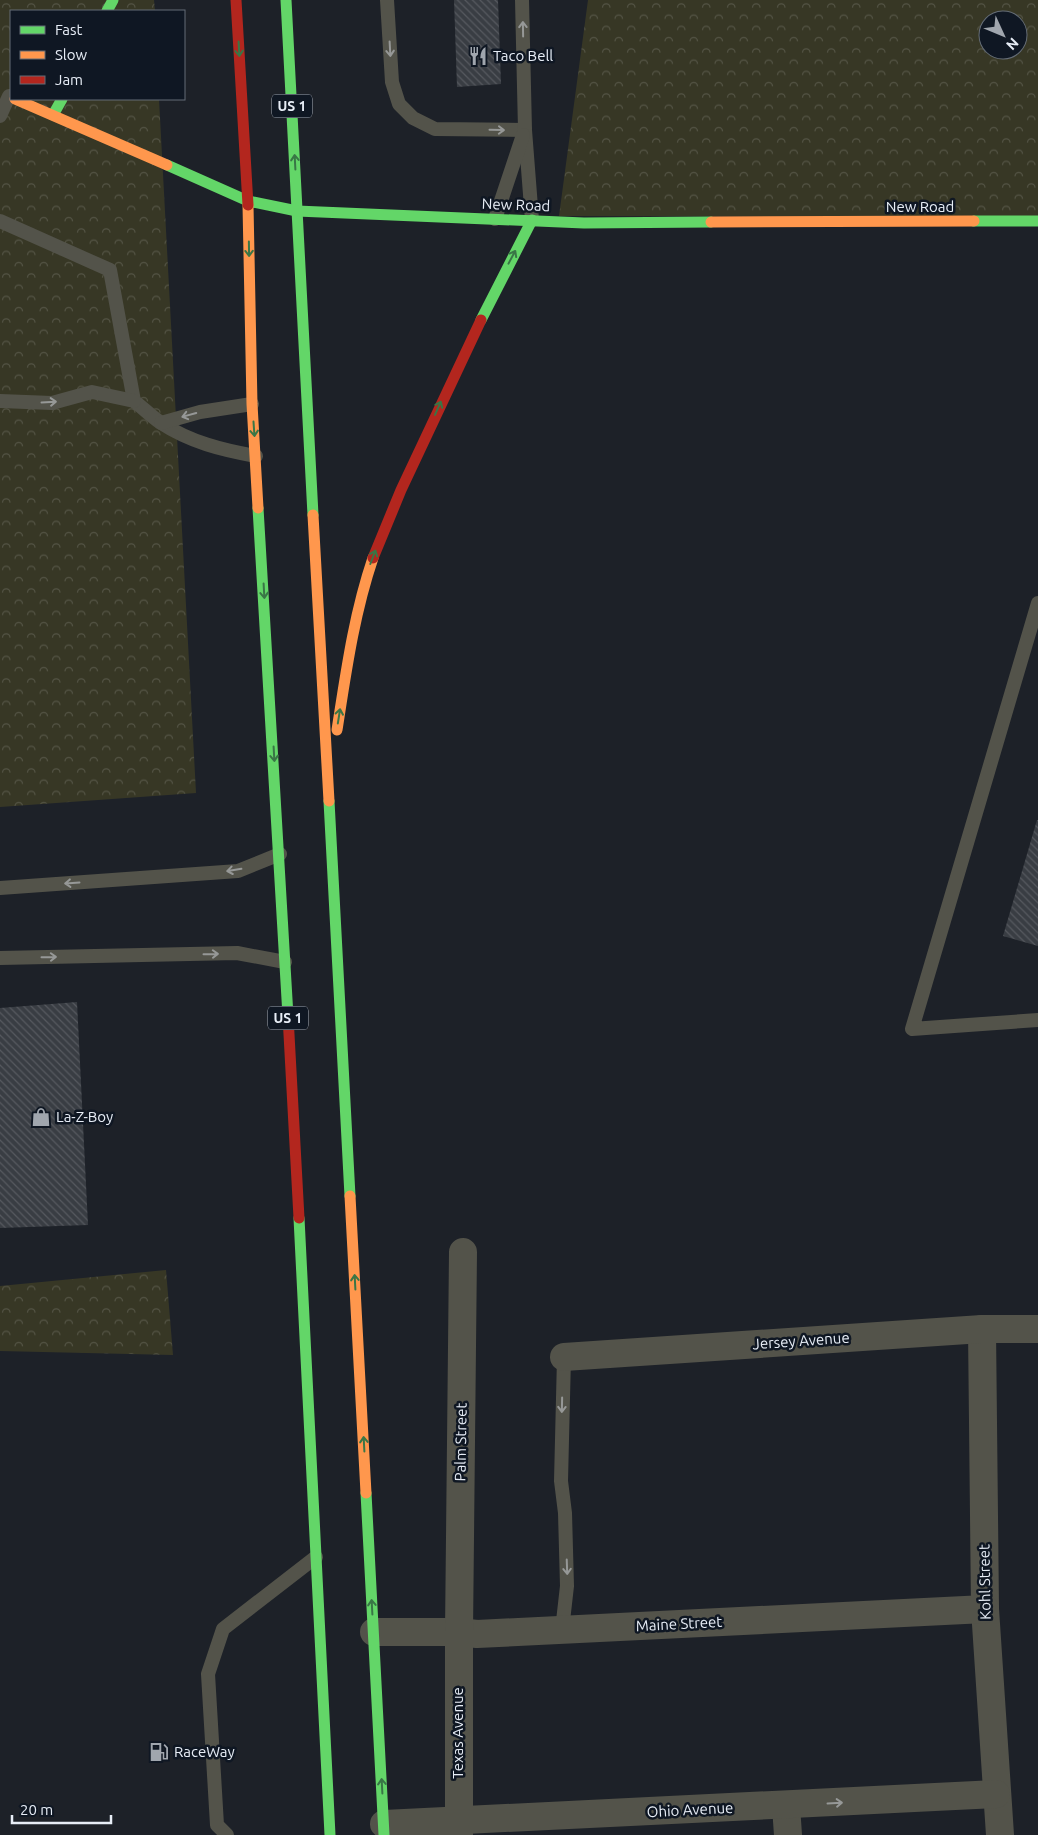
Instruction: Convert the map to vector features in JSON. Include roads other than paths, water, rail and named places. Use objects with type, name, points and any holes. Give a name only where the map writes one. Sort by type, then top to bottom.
[{"type":"main road","name":"US 1","points":[[236,0],[248,201],[252,404],[280,854],[330,1835]]},
{"type":"main road","name":"US 1","points":[[286,0],[384,1830]]},
{"type":"main road","name":"New Road","points":[[18,100],[248,201],[297,211],[584,223],[1038,221]]},
{"type":"main road","points":[[53,116],[61,100]]},
{"type":"main road","points":[[328,781],[354,622],[369,568],[388,520],[451,381],[492,294],[532,220]]},
{"type":"street","name":"Palm Street","points":[[459,1632],[463,1252]]},
{"type":"street","name":"Jersey Avenue","points":[[564,1357],[982,1329],[1038,1330]]},
{"type":"street","name":"Kohl Street","points":[[982,1329],[985,1609],[1000,1835]]},
{"type":"street","name":"Maine Street","points":[[374,1632],[459,1632],[477,1634],[985,1609]]},
{"type":"street","name":"Texas Avenue","points":[[458,1828],[459,1632]]},
{"type":"street","name":"Ohio Avenue","points":[[384,1830],[458,1828],[996,1794]]},
{"type":"street","points":[[786,1806],[788,1835]]},
{"type":"lane","points":[[387,0],[392,82],[399,104],[413,118],[435,129],[525,130]]},
{"type":"lane","points":[[522,0],[525,130],[532,220]]},
{"type":"lane","points":[[0,116],[9,96]]},
{"type":"lane","points":[[496,219],[525,130]]},
{"type":"lane","points":[[0,221],[110,270],[134,401]]},
{"type":"lane","points":[[0,401],[52,403],[92,392],[134,401],[161,423],[190,439],[216,448],[256,456]]},
{"type":"lane","points":[[161,423],[200,412],[252,404]]},
{"type":"lane","points":[[1038,603],[912,1028],[1038,1020]]},
{"type":"lane","points":[[0,888],[238,871],[280,854]]},
{"type":"lane","points":[[0,958],[237,953],[285,962]]},
{"type":"lane","points":[[562,1630],[567,1586],[565,1513],[561,1482],[564,1357]]},
{"type":"lane","points":[[227,1835],[217,1825],[208,1674],[223,1628],[316,1557]]},
{"type":"place","name":"Taco Bell","points":[[478,56]]},
{"type":"place","name":"La-Z-Boy","points":[[41,1117]]},
{"type":"place","name":"RaceWay","points":[[159,1752]]}]
